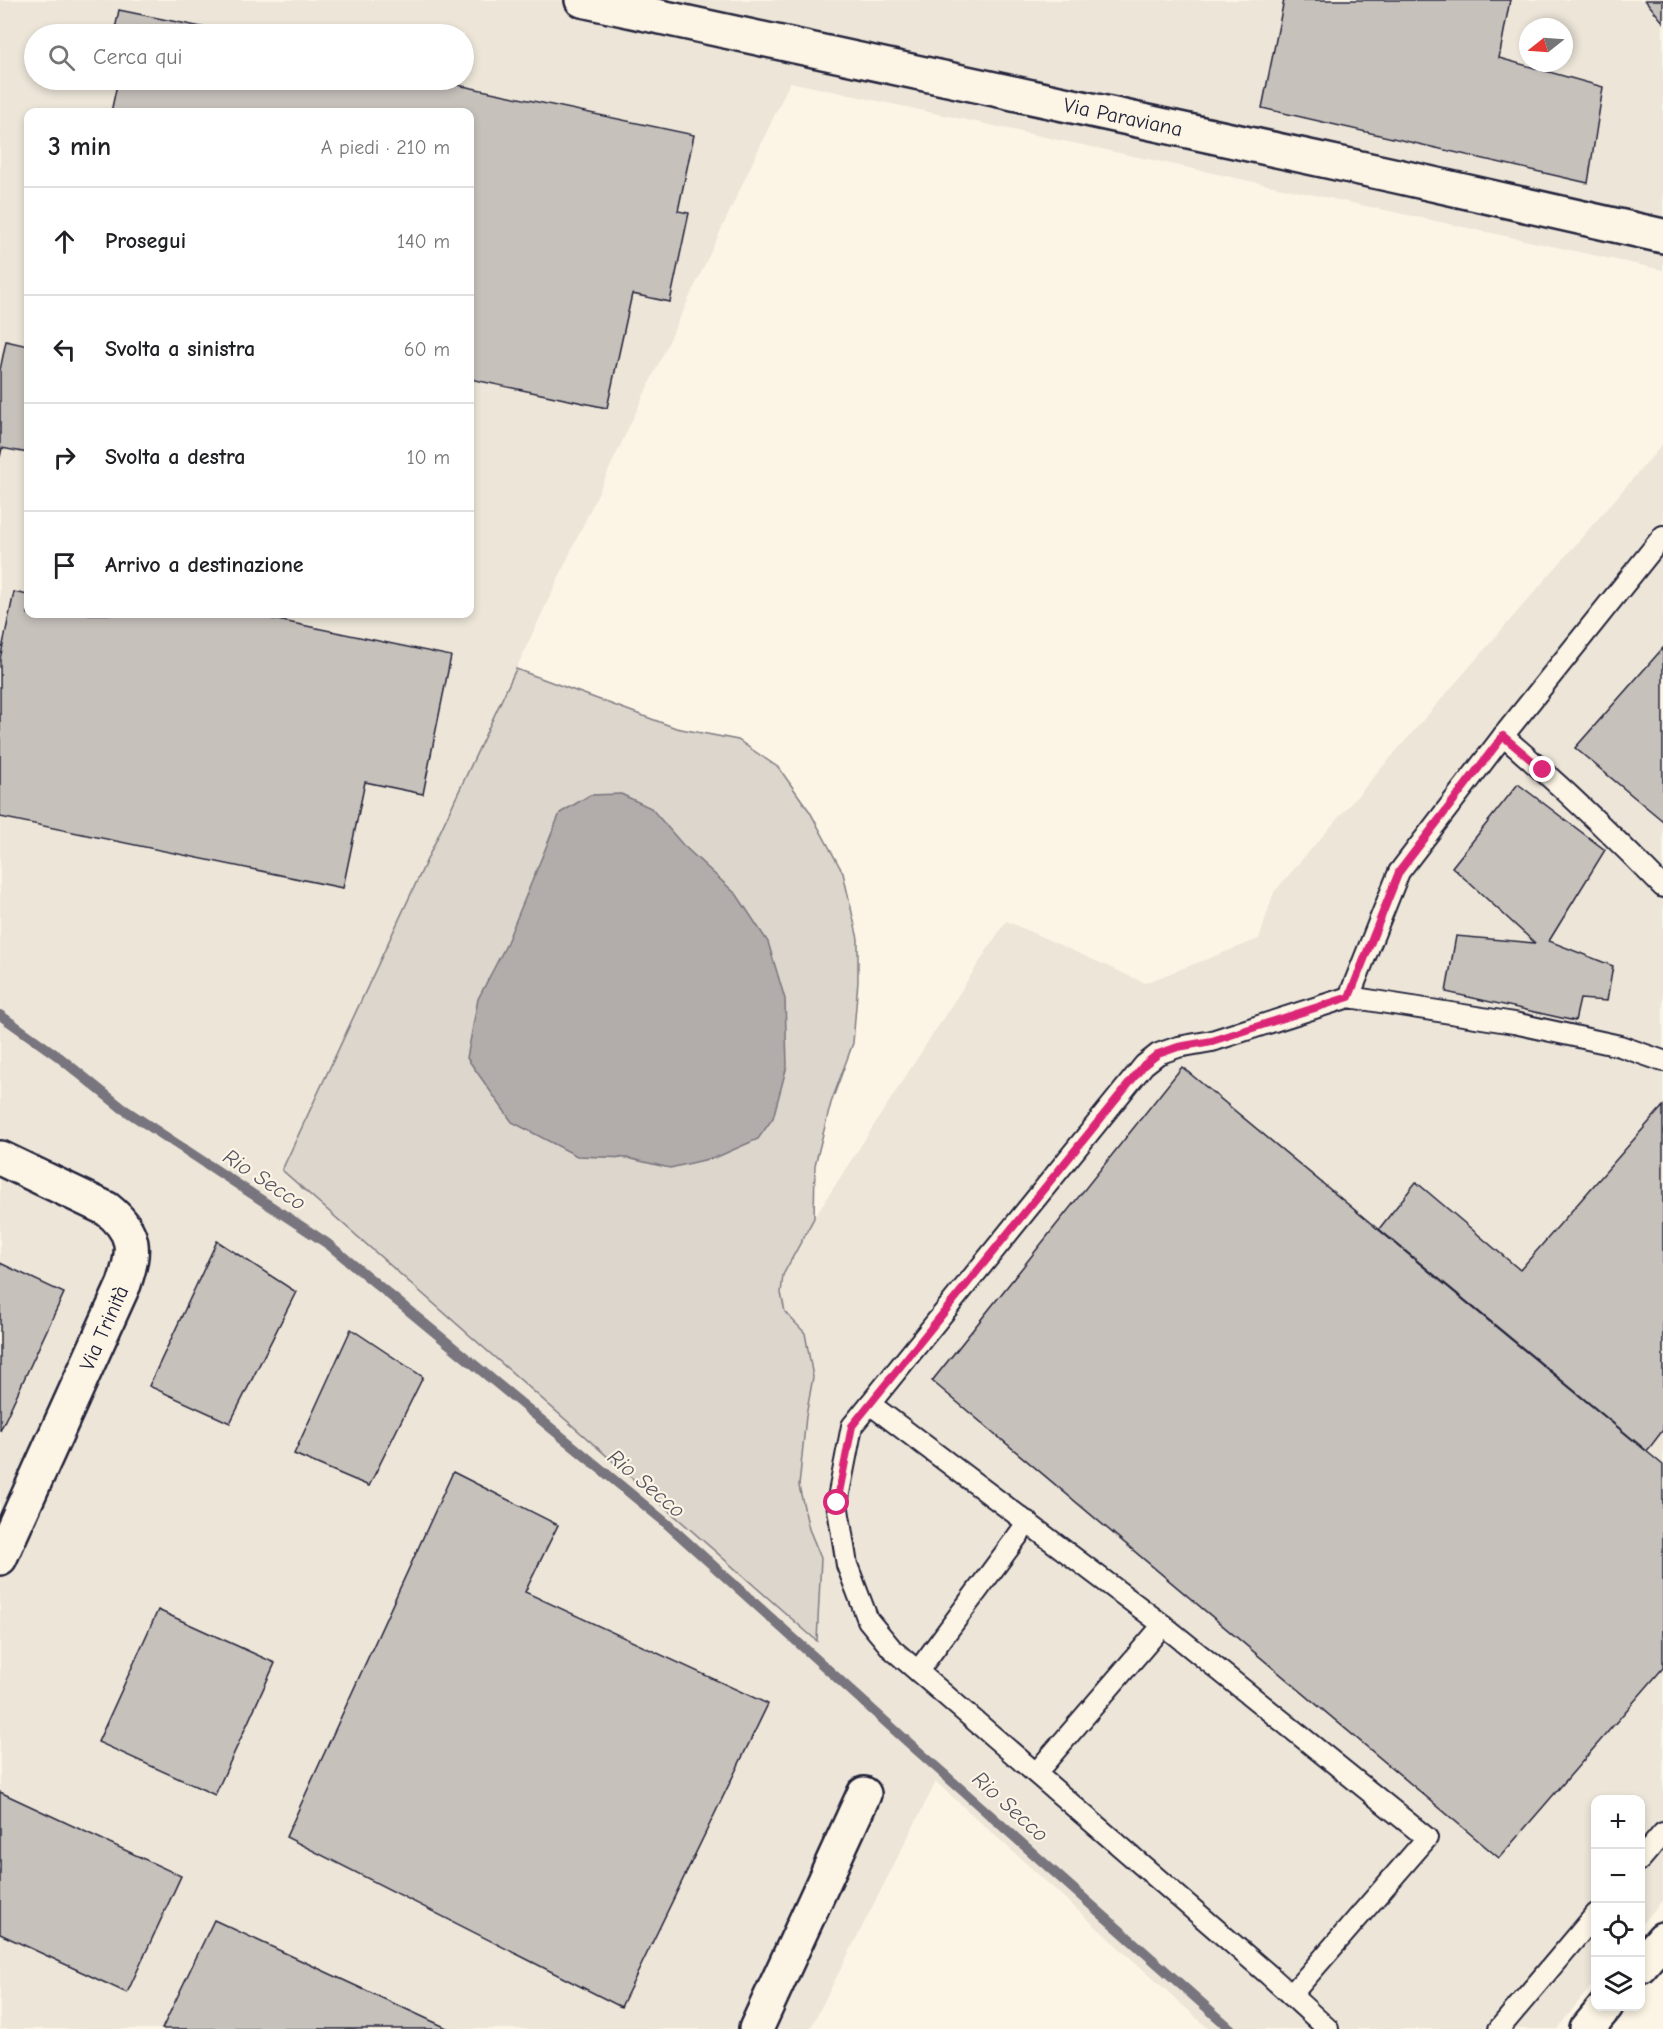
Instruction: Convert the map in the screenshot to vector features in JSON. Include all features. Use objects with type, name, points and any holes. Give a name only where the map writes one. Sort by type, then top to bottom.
[{"type":"street","name":"Via Paraviana","points":[[582,0],[1397,176],[1663,237]]},
{"type":"street","name":"Via Trinità","points":[[0,1158],[107,1209],[121,1220],[131,1239],[132,1260],[124,1284],[0,1558]]},
{"type":"street","points":[[756,2029],[864,1794]]},
{"type":"street","points":[[1645,1961],[1663,1939]]},
{"type":"street","points":[[1587,2029],[1603,2011]]},
{"type":"lane","points":[[1349,997],[1399,872],[1503,736],[1663,536]]},
{"type":"lane","points":[[1503,736],[1620,842],[1663,887]]},
{"type":"lane","points":[[1328,2029],[892,1649],[868,1620],[847,1565],[837,1503],[852,1426],[1144,1065],[1158,1054],[1178,1047],[1212,1041],[1349,997],[1514,1023],[1620,1046],[1663,1061]]},
{"type":"lane","points":[[870,1404],[1163,1625],[1427,1838],[1291,1995]]},
{"type":"lane","points":[[918,1671],[1028,1522]]},
{"type":"lane","points":[[1035,1773],[1163,1625]]},
{"type":"lane","points":[[1645,1855],[1663,1833]]},
{"type":"lane","points":[[1499,2029],[1591,1920]]},
{"type":"shaded area","points":[[0,0],[1663,0],[1663,270],[790,82],[282,1170],[821,1558],[809,1529],[799,1486],[806,1416],[813,1377],[805,1333],[785,1312],[781,1293],[783,1275],[814,1218],[1006,921],[1145,983],[1259,939],[1274,892],[1663,444],[1663,1899],[1645,1921],[1645,1795],[1591,1795],[1591,1986],[1557,2029],[1209,2029],[936,1782],[810,2029],[0,2029]]},
{"type":"shaded area","points":[[516,669],[676,728],[738,740],[779,768],[810,812],[843,873],[858,939],[858,981],[853,1043],[831,1103],[815,1165],[814,1218],[783,1275],[781,1293],[785,1312],[805,1333],[813,1377],[806,1416],[799,1486],[809,1529],[821,1558],[817,1641],[282,1170]]},
{"type":"shaded area","points":[[621,794],[651,808],[683,845],[737,895],[768,942],[785,999],[787,1066],[773,1118],[758,1139],[717,1157],[670,1168],[627,1158],[577,1156],[512,1122],[467,1058],[478,999],[505,947],[560,813],[590,795]]},
{"type":"building","points":[[1284,0],[1510,0],[1499,58],[1519,64],[1519,72],[1549,72],[1603,87],[1588,183],[1262,108]]},
{"type":"building","points":[[1645,0],[1663,0],[1663,22]]},
{"type":"building","points":[[119,10],[187,24],[116,24]]},
{"type":"building","points":[[474,88],[694,135],[678,211],[689,213],[670,302],[632,294],[607,408],[474,380],[474,108],[112,108],[116,90]]},
{"type":"building","points":[[6,341],[24,345],[24,452],[2,448],[0,457],[0,370]]},
{"type":"building","points":[[14,592],[24,594],[24,618],[268,618],[451,656],[423,794],[365,782],[343,888],[0,817],[0,659]]},
{"type":"building","points":[[1663,648],[1663,821],[1575,748]]},
{"type":"building","points":[[1518,784],[1605,850],[1549,941],[1613,966],[1607,1001],[1580,999],[1575,1021],[1446,992],[1456,936],[1535,943],[1452,867]]},
{"type":"building","points":[[1182,1067],[1663,1465],[1663,1668],[1499,1858],[932,1381]]},
{"type":"building","points":[[1663,1106],[1663,1430],[1647,1451],[1379,1229],[1416,1182],[1520,1270]]},
{"type":"building","points":[[217,1241],[296,1292],[230,1423],[149,1386]]},
{"type":"building","points":[[0,1263],[64,1293],[0,1431]]},
{"type":"building","points":[[351,1329],[423,1377],[369,1486],[294,1454]]},
{"type":"building","points":[[453,1472],[558,1525],[525,1592],[768,1704],[621,2007],[286,1837]]},
{"type":"building","points":[[158,1610],[275,1663],[215,1795],[98,1742]]},
{"type":"building","points":[[0,1792],[181,1876],[127,1993],[0,1934]]},
{"type":"building","points":[[214,1920],[449,2029],[162,2029]]},
{"type":"waterway","name":"Rio Secco","points":[[0,1015],[59,1057],[122,1108],[328,1244],[665,1522],[909,1743],[1231,2029]]},
{"type":"route","points":[[837,1503],[852,1426],[1144,1065],[1158,1054],[1178,1047],[1212,1041],[1349,997],[1399,872],[1503,736],[1543,770]]}]
